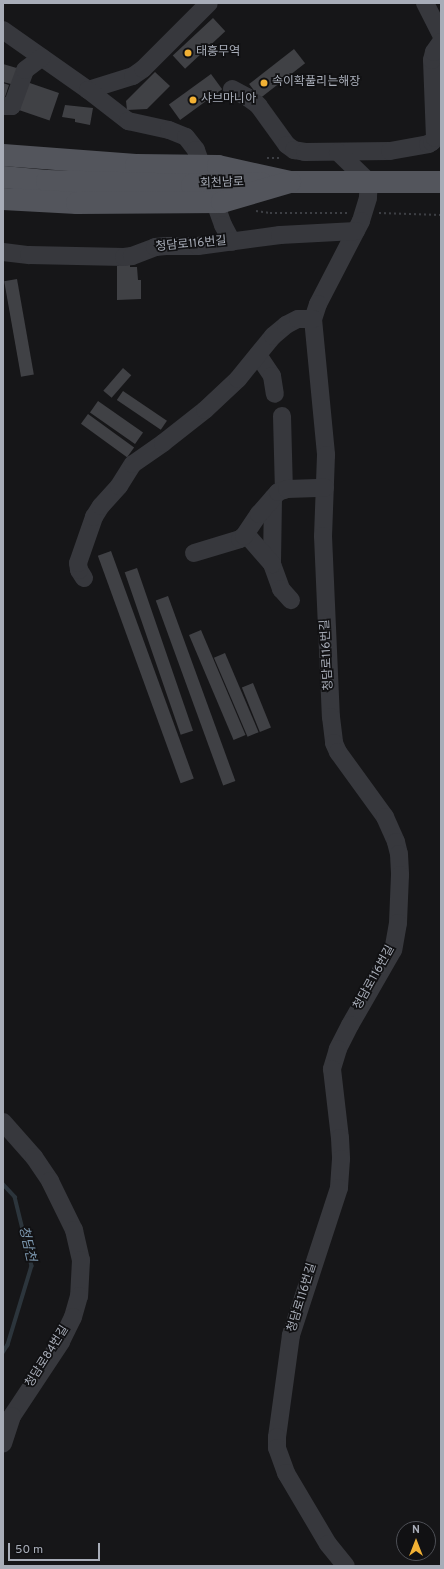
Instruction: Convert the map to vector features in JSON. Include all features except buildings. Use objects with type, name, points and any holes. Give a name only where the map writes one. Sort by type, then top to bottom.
[{"type":"main road","points":[[3,155],[136,165],[218,166],[290,182]]},
{"type":"main road","name":"회천남로","points":[[3,177],[47,181],[192,185],[290,182],[441,182]]},
{"type":"main road","points":[[3,199],[77,203],[222,202],[290,182]]},
{"type":"street","points":[[88,90],[134,76],[143,69],[209,3]]},
{"type":"street","points":[[425,3],[441,35]]},
{"type":"street","points":[[3,30],[88,90],[128,121],[169,130],[186,137],[196,150],[222,225],[232,242]]},
{"type":"street","points":[[232,89],[247,96],[258,106],[291,148],[305,152],[390,151],[428,144],[434,141],[432,60],[434,52],[441,42]]},
{"type":"street","points":[[3,106],[12,106],[25,70],[42,58]]},
{"type":"street","points":[[338,152],[369,182]]},
{"type":"street","name":"청담로116번길","points":[[346,1566],[328,1544],[286,1473],[277,1448],[278,1426],[291,1335],[339,1188],[341,1159],[332,1078],[334,1061],[350,1025],[393,950],[398,923],[400,875],[399,854],[396,842],[385,817],[338,752],[332,731],[323,536],[326,488],[326,455],[312,319],[318,304],[366,209],[369,182]]},
{"type":"street","name":"청담로116번길","points":[[3,252],[29,255],[124,257],[132,256],[155,247],[198,246],[280,235],[356,231]]},
{"type":"street","points":[[84,578],[79,570],[78,563],[90,528],[97,511],[119,486],[127,471],[139,458],[163,444],[205,410],[238,379],[286,325],[298,319],[312,319]]},
{"type":"street","points":[[258,355],[272,376],[275,394]]},
{"type":"street","points":[[272,564],[279,494],[282,416]]},
{"type":"street","points":[[194,553],[240,539],[246,534],[256,518],[279,494],[326,488]]},
{"type":"street","points":[[246,534],[272,564],[281,590],[291,600]]},
{"type":"street","name":"청담로84번길","points":[[3,1122],[34,1157],[50,1181],[74,1230],[81,1260],[79,1296],[73,1317],[61,1342],[12,1416],[3,1444]]},
{"type":"waterway","name":"청담천","points":[[3,1184],[15,1197],[32,1266],[8,1345],[3,1353]]},
{"type":"place","name":"태흥무역","points":[[188,53]]},
{"type":"place","name":"속이확풀리는해장","points":[[264,83]]},
{"type":"place","name":"샤브마니아","points":[[193,100]]}]
